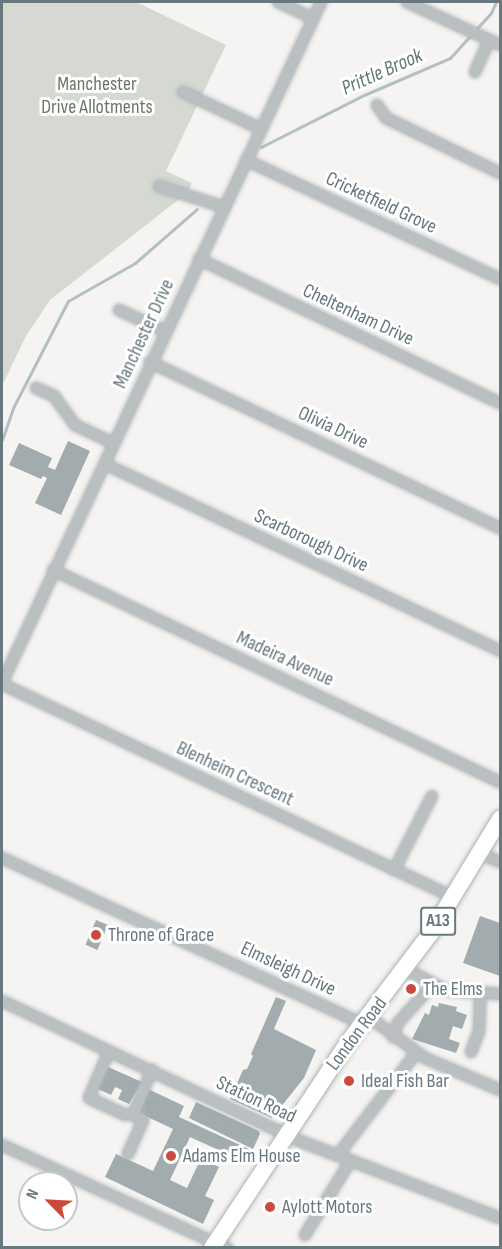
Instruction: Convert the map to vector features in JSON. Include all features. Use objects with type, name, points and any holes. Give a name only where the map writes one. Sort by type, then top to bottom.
[{"type":"main road","name":"London Road","points":[[218,1245],[286,1134],[406,969],[501,819]]},
{"type":"street","points":[[278,2],[313,18]]},
{"type":"street","name":"Manchester Drive","points":[[2,684],[150,362],[321,2]]},
{"type":"street","points":[[407,2],[426,5],[501,45]]},
{"type":"street","points":[[475,72],[489,40]]},
{"type":"street","points":[[183,92],[261,129]]},
{"type":"street","points":[[377,105],[386,118],[501,173]]},
{"type":"street","name":"Cricketfield Grove","points":[[246,160],[501,279]]},
{"type":"street","points":[[159,186],[224,207]]},
{"type":"street","name":"Cheltenham Drive","points":[[199,259],[501,403]]},
{"type":"street","points":[[119,310],[165,331]]},
{"type":"street","name":"Olivia Drive","points":[[150,362],[501,528]]},
{"type":"street","points":[[36,388],[54,396],[75,425],[113,443]]},
{"type":"street","name":"Scarborough Drive","points":[[105,464],[501,651]]},
{"type":"street","name":"Madeira Avenue","points":[[53,570],[501,782]]},
{"type":"street","name":"Blenheim Crescent","points":[[2,684],[452,897]]},
{"type":"street","points":[[394,870],[432,796]]},
{"type":"street","points":[[479,853],[501,862]]},
{"type":"street","name":"Elmsleigh Drive","points":[[2,858],[366,1021],[416,1053],[501,1090]]},
{"type":"street","points":[[406,969],[432,985],[460,993],[501,994]]},
{"type":"street","points":[[393,1037],[398,1023],[432,985]]},
{"type":"street","points":[[471,1052],[479,1031],[480,993]]},
{"type":"street","name":"Station Road","points":[[2,1001],[286,1134],[501,1218]]},
{"type":"street","points":[[109,1051],[88,1098],[125,1115]]},
{"type":"street","points":[[338,1155],[416,1053]]},
{"type":"street","points":[[128,1154],[143,1120],[133,1115],[152,1070]]},
{"type":"street","points":[[2,1145],[218,1245]]},
{"type":"street","points":[[304,1235],[351,1160]]},
{"type":"green space","name":"Manchester Drive Allotments","points":[[2,2],[136,2],[226,45],[166,171],[192,183],[187,193],[50,300],[26,336],[2,386]]},
{"type":"building","points":[[68,441],[90,451],[61,515],[35,503],[47,478],[43,476],[41,479],[9,465],[19,443],[52,458],[48,467],[55,470]]},
{"type":"building","points":[[480,916],[500,923],[500,976],[463,963]]},
{"type":"building","name":"Throne of Grace","points":[[96,920],[108,925],[97,950],[85,945]]},
{"type":"building","points":[[276,997],[286,1001],[274,1029],[316,1050],[304,1078],[272,1118],[230,1099],[243,1070],[247,1069],[253,1056],[251,1054]]},
{"type":"building","points":[[439,1003],[457,1007],[456,1011],[467,1015],[462,1029],[453,1026],[449,1039],[460,1043],[456,1053],[412,1039],[425,1013],[429,1015],[432,1005],[438,1007]]},
{"type":"building","points":[[108,1067],[142,1082],[129,1104],[118,1099],[122,1090],[115,1087],[111,1095],[98,1089]]},
{"type":"building","name":"Adams Elm House","points":[[148,1089],[184,1106],[179,1117],[251,1150],[245,1162],[190,1137],[170,1180],[187,1188],[201,1158],[219,1167],[205,1196],[214,1200],[203,1224],[105,1177],[116,1154],[153,1171],[173,1129],[137,1112]]},
{"type":"building","points":[[196,1102],[259,1131],[260,1134],[253,1149],[189,1118]]},
{"type":"waterway","name":"Prittle Brook","points":[[261,147],[364,95],[450,58],[491,13],[496,2]]},
{"type":"waterway","name":"Prittle Brook","points":[[2,440],[14,406],[68,301],[135,263],[197,209]]},
{"type":"place","name":"Throne of Grace","points":[[96,935]]},
{"type":"place","name":"The Elms","points":[[411,989]]},
{"type":"place","name":"Ideal Fish Bar","points":[[349,1081]]},
{"type":"place","name":"Adams Elm House","points":[[171,1156]]},
{"type":"place","name":"Aylott Motors","points":[[270,1207]]}]
